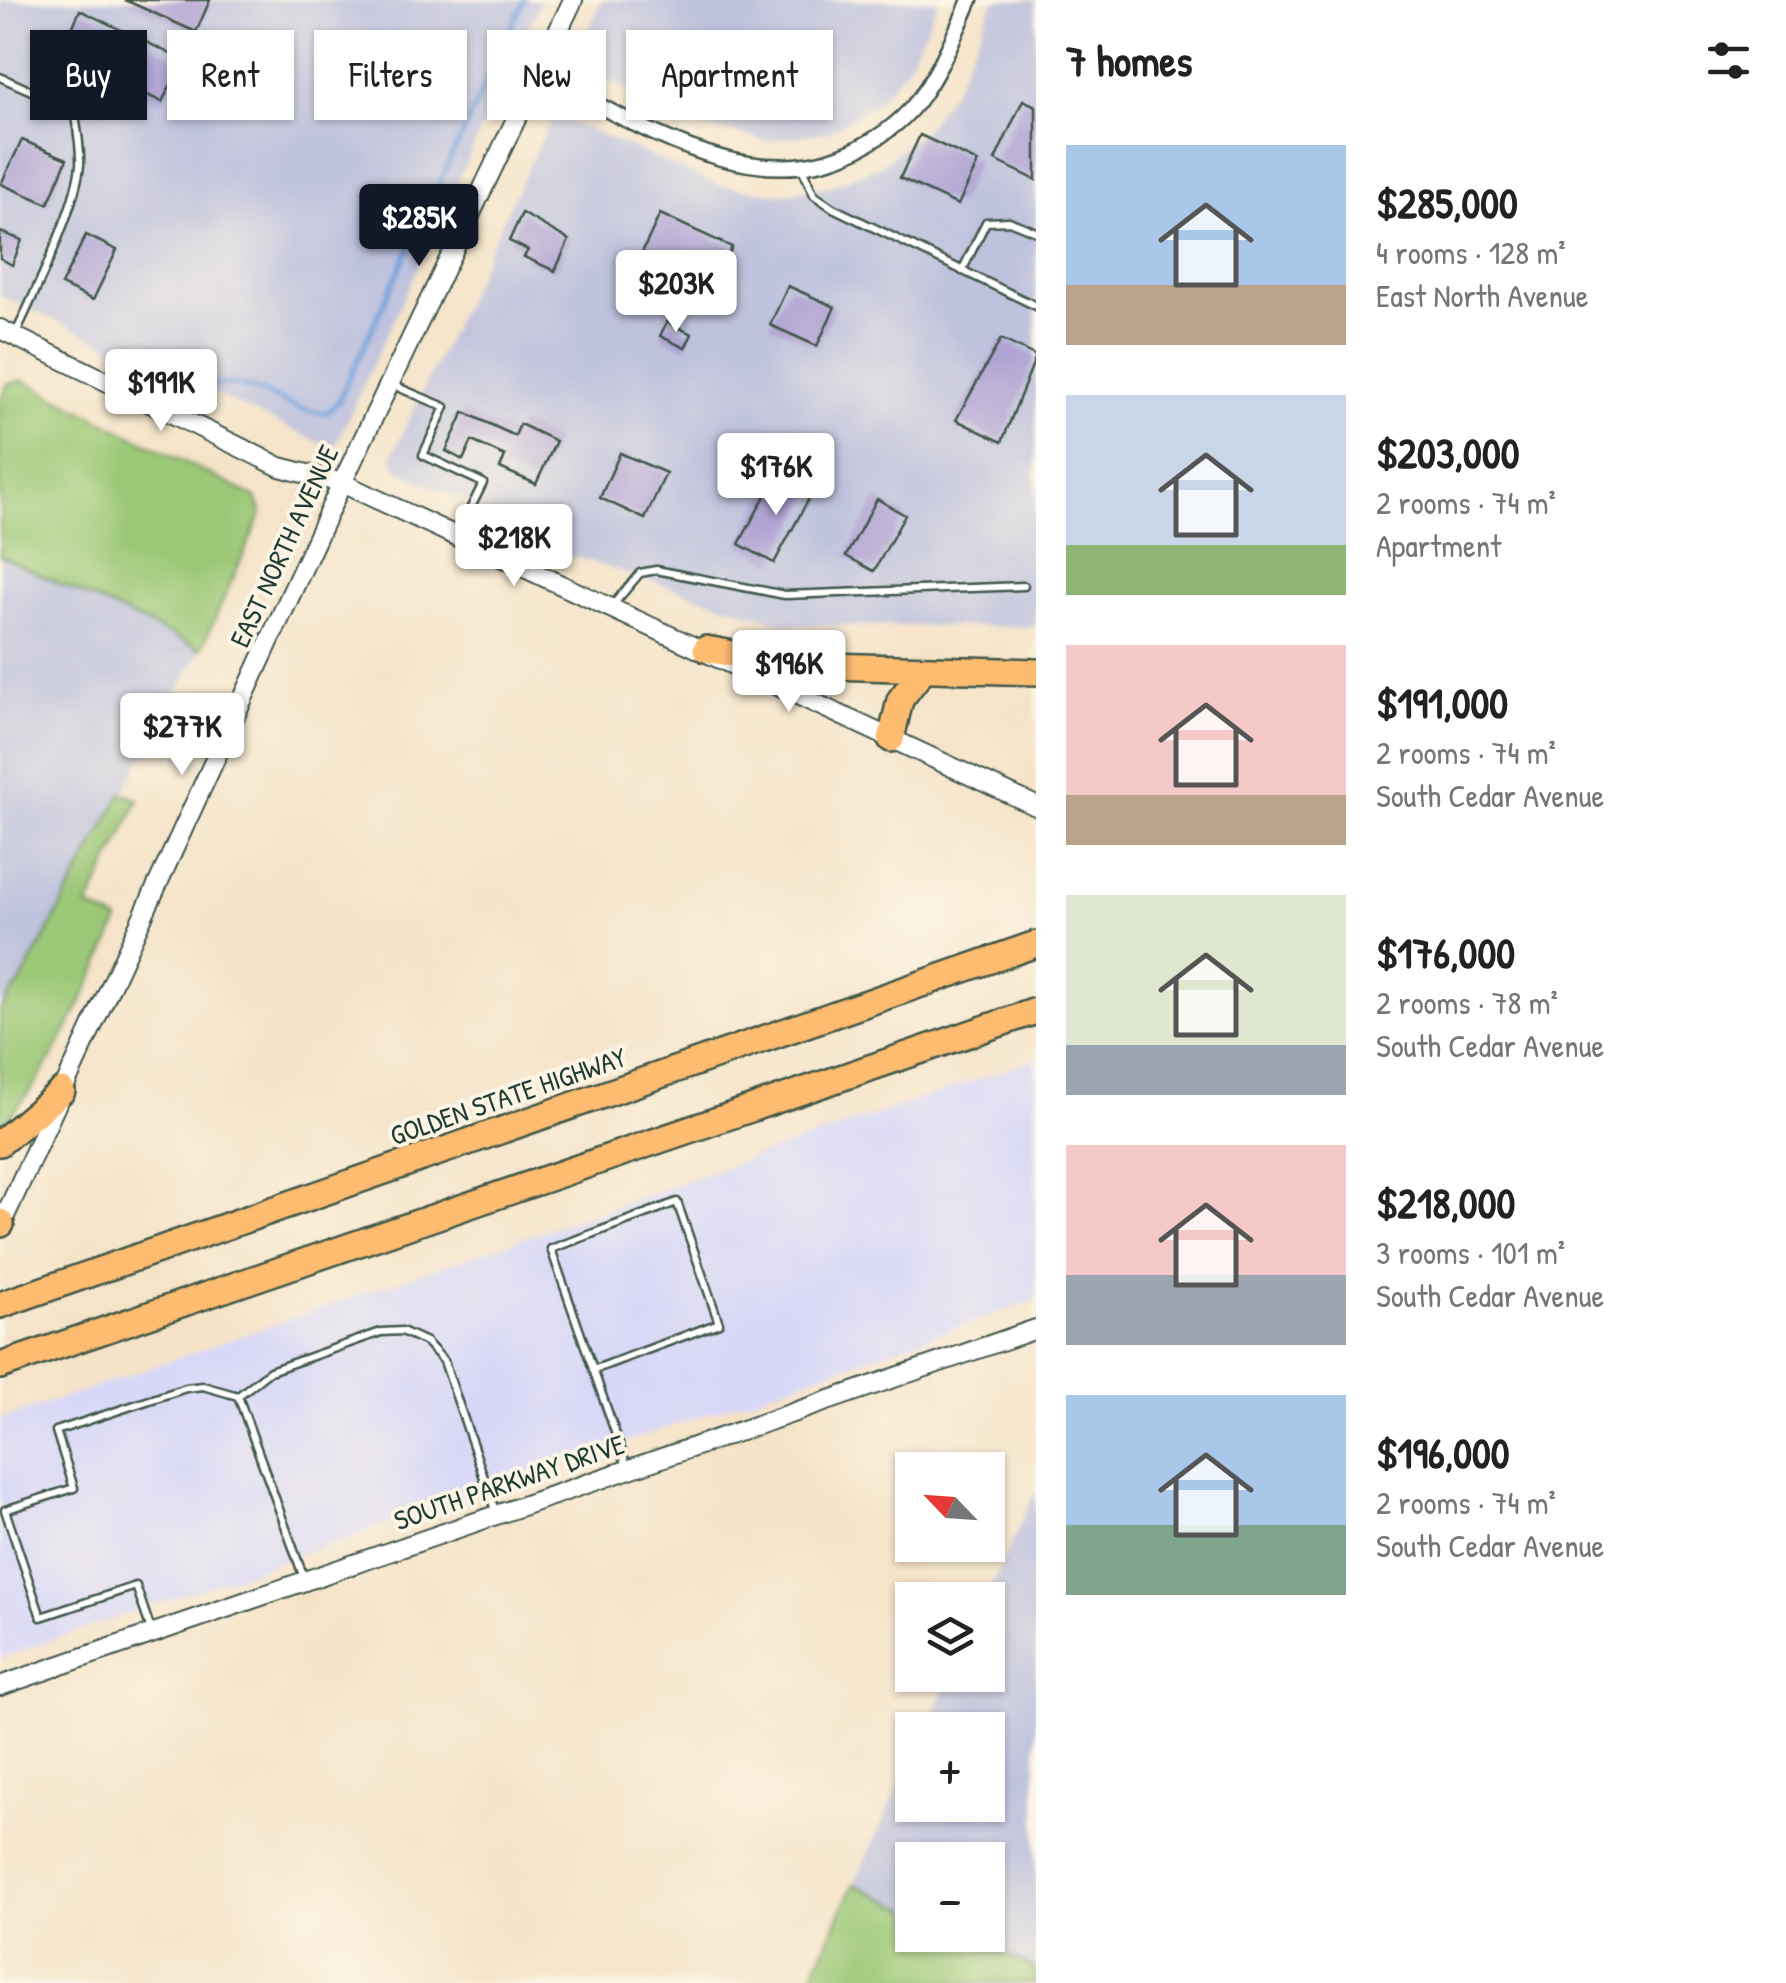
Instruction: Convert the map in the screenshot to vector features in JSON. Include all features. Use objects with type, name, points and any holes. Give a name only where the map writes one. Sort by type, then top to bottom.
[{"type":"highway","points":[[706,649],[794,666],[1036,672]]},
{"type":"highway","points":[[892,739],[900,700],[922,671]]},
{"type":"highway","name":"GOLDEN STATE HIGHWAY","points":[[0,1306],[1036,944]]},
{"type":"highway","points":[[0,1366],[1036,1011]]},
{"type":"highway","points":[[0,1143],[62,1091]]},
{"type":"street","name":"EAST NORTH AVENUE","points":[[559,30],[573,0]]},
{"type":"street","points":[[606,107],[696,150],[738,164],[802,168],[848,154],[888,133],[922,96],[970,0]]},
{"type":"street","name":"EAST NORTH AVENUE","points":[[0,1224],[342,483],[517,120]]},
{"type":"street","points":[[4,333],[280,467],[342,483],[706,649],[1036,806]]},
{"type":"street","name":"SOUTH PARKWAY DRIVE","points":[[0,1686],[1036,1329]]},
{"type":"lane","points":[[0,76],[74,110],[79,150],[72,197],[4,333]]},
{"type":"lane","points":[[802,168],[814,196],[833,208],[1036,306]]},
{"type":"lane","points":[[962,271],[986,222],[1010,221],[1036,232]]},
{"type":"lane","points":[[390,383],[445,407],[423,455],[483,483],[456,537]]},
{"type":"lane","points":[[612,606],[640,573],[656,570],[784,595],[1024,586]]},
{"type":"lane","points":[[593,1370],[719,1323],[677,1202],[551,1249],[593,1370],[628,1470]]},
{"type":"lane","points":[[238,1396],[270,1372],[381,1332],[402,1331],[426,1342],[444,1361],[497,1516]]},
{"type":"lane","points":[[152,1634],[136,1586],[41,1617],[5,1510],[74,1488],[56,1431],[186,1388],[203,1386],[238,1396]]},
{"type":"lane","points":[[238,1396],[305,1582]]},
{"type":"shaded area","points":[[0,0],[541,0],[527,30],[487,30],[487,117],[334,449],[0,295]]},
{"type":"shaded area","points":[[602,0],[939,0],[908,66],[876,103],[827,132],[768,141],[692,120],[833,120],[833,30],[626,30],[626,89],[606,80],[606,30],[588,30]]},
{"type":"shaded area","points":[[995,0],[1036,0],[1036,627],[788,625],[539,545],[506,530],[509,522],[398,470],[391,458],[550,120],[567,120],[717,185],[779,194],[831,186],[880,166],[924,130],[953,90]]},
{"type":"shaded area","points":[[0,556],[201,649],[21,982],[0,1010]]},
{"type":"shaded area","points":[[1036,1059],[1036,1300],[0,1658],[0,1420]]},
{"type":"shaded area","points":[[1036,1490],[1036,1969],[1000,1952],[1005,1952],[1005,1842],[895,1842],[895,1903],[854,1884],[895,1795],[895,1822],[1005,1822],[1005,1712],[934,1712],[943,1692],[1005,1692],[1005,1582],[993,1582]]},
{"type":"green space","points":[[22,380],[256,498],[262,513],[201,649],[0,556],[0,400],[7,385]]},
{"type":"green space","points":[[122,793],[139,800],[88,907],[119,921],[52,1057],[0,1126],[0,1010],[21,982]]},
{"type":"green space","points":[[854,1884],[895,1903],[895,1952],[1000,1952],[1036,1969],[1036,1983],[809,1983]]},
{"type":"building","points":[[125,0],[210,0],[197,30]]},
{"type":"building","points":[[80,10],[121,30],[71,30]]},
{"type":"building","points":[[147,43],[167,52],[167,92],[162,102],[147,95]]},
{"type":"building","points":[[1023,100],[1036,106],[1036,180],[995,160]]},
{"type":"building","points":[[920,135],[978,162],[958,205],[900,178]]},
{"type":"building","points":[[22,140],[67,159],[48,204],[1,184]]},
{"type":"building","points":[[522,213],[569,240],[555,271],[524,257],[528,250],[509,241]]},
{"type":"building","points":[[660,214],[732,247],[712,290],[640,257]]},
{"type":"building","points":[[0,232],[22,240],[12,265],[0,258]]},
{"type":"building","points":[[86,235],[117,250],[93,300],[61,285]]},
{"type":"building","points":[[788,286],[835,307],[817,346],[770,325]]},
{"type":"building","points":[[667,322],[692,334],[685,348],[660,336]]},
{"type":"building","points":[[1001,339],[1036,356],[1002,442],[956,420]]},
{"type":"building","points":[[464,412],[515,436],[520,424],[556,441],[536,484],[500,468],[505,456],[472,441],[463,460],[446,451]]},
{"type":"building","points":[[620,453],[666,473],[645,519],[600,498]]},
{"type":"building","points":[[778,472],[813,491],[774,563],[739,544]]},
{"type":"building","points":[[877,499],[905,515],[874,571],[846,556]]},
{"type":"waterway","points":[[194,389],[233,384],[326,413],[338,402],[524,0]]}]
